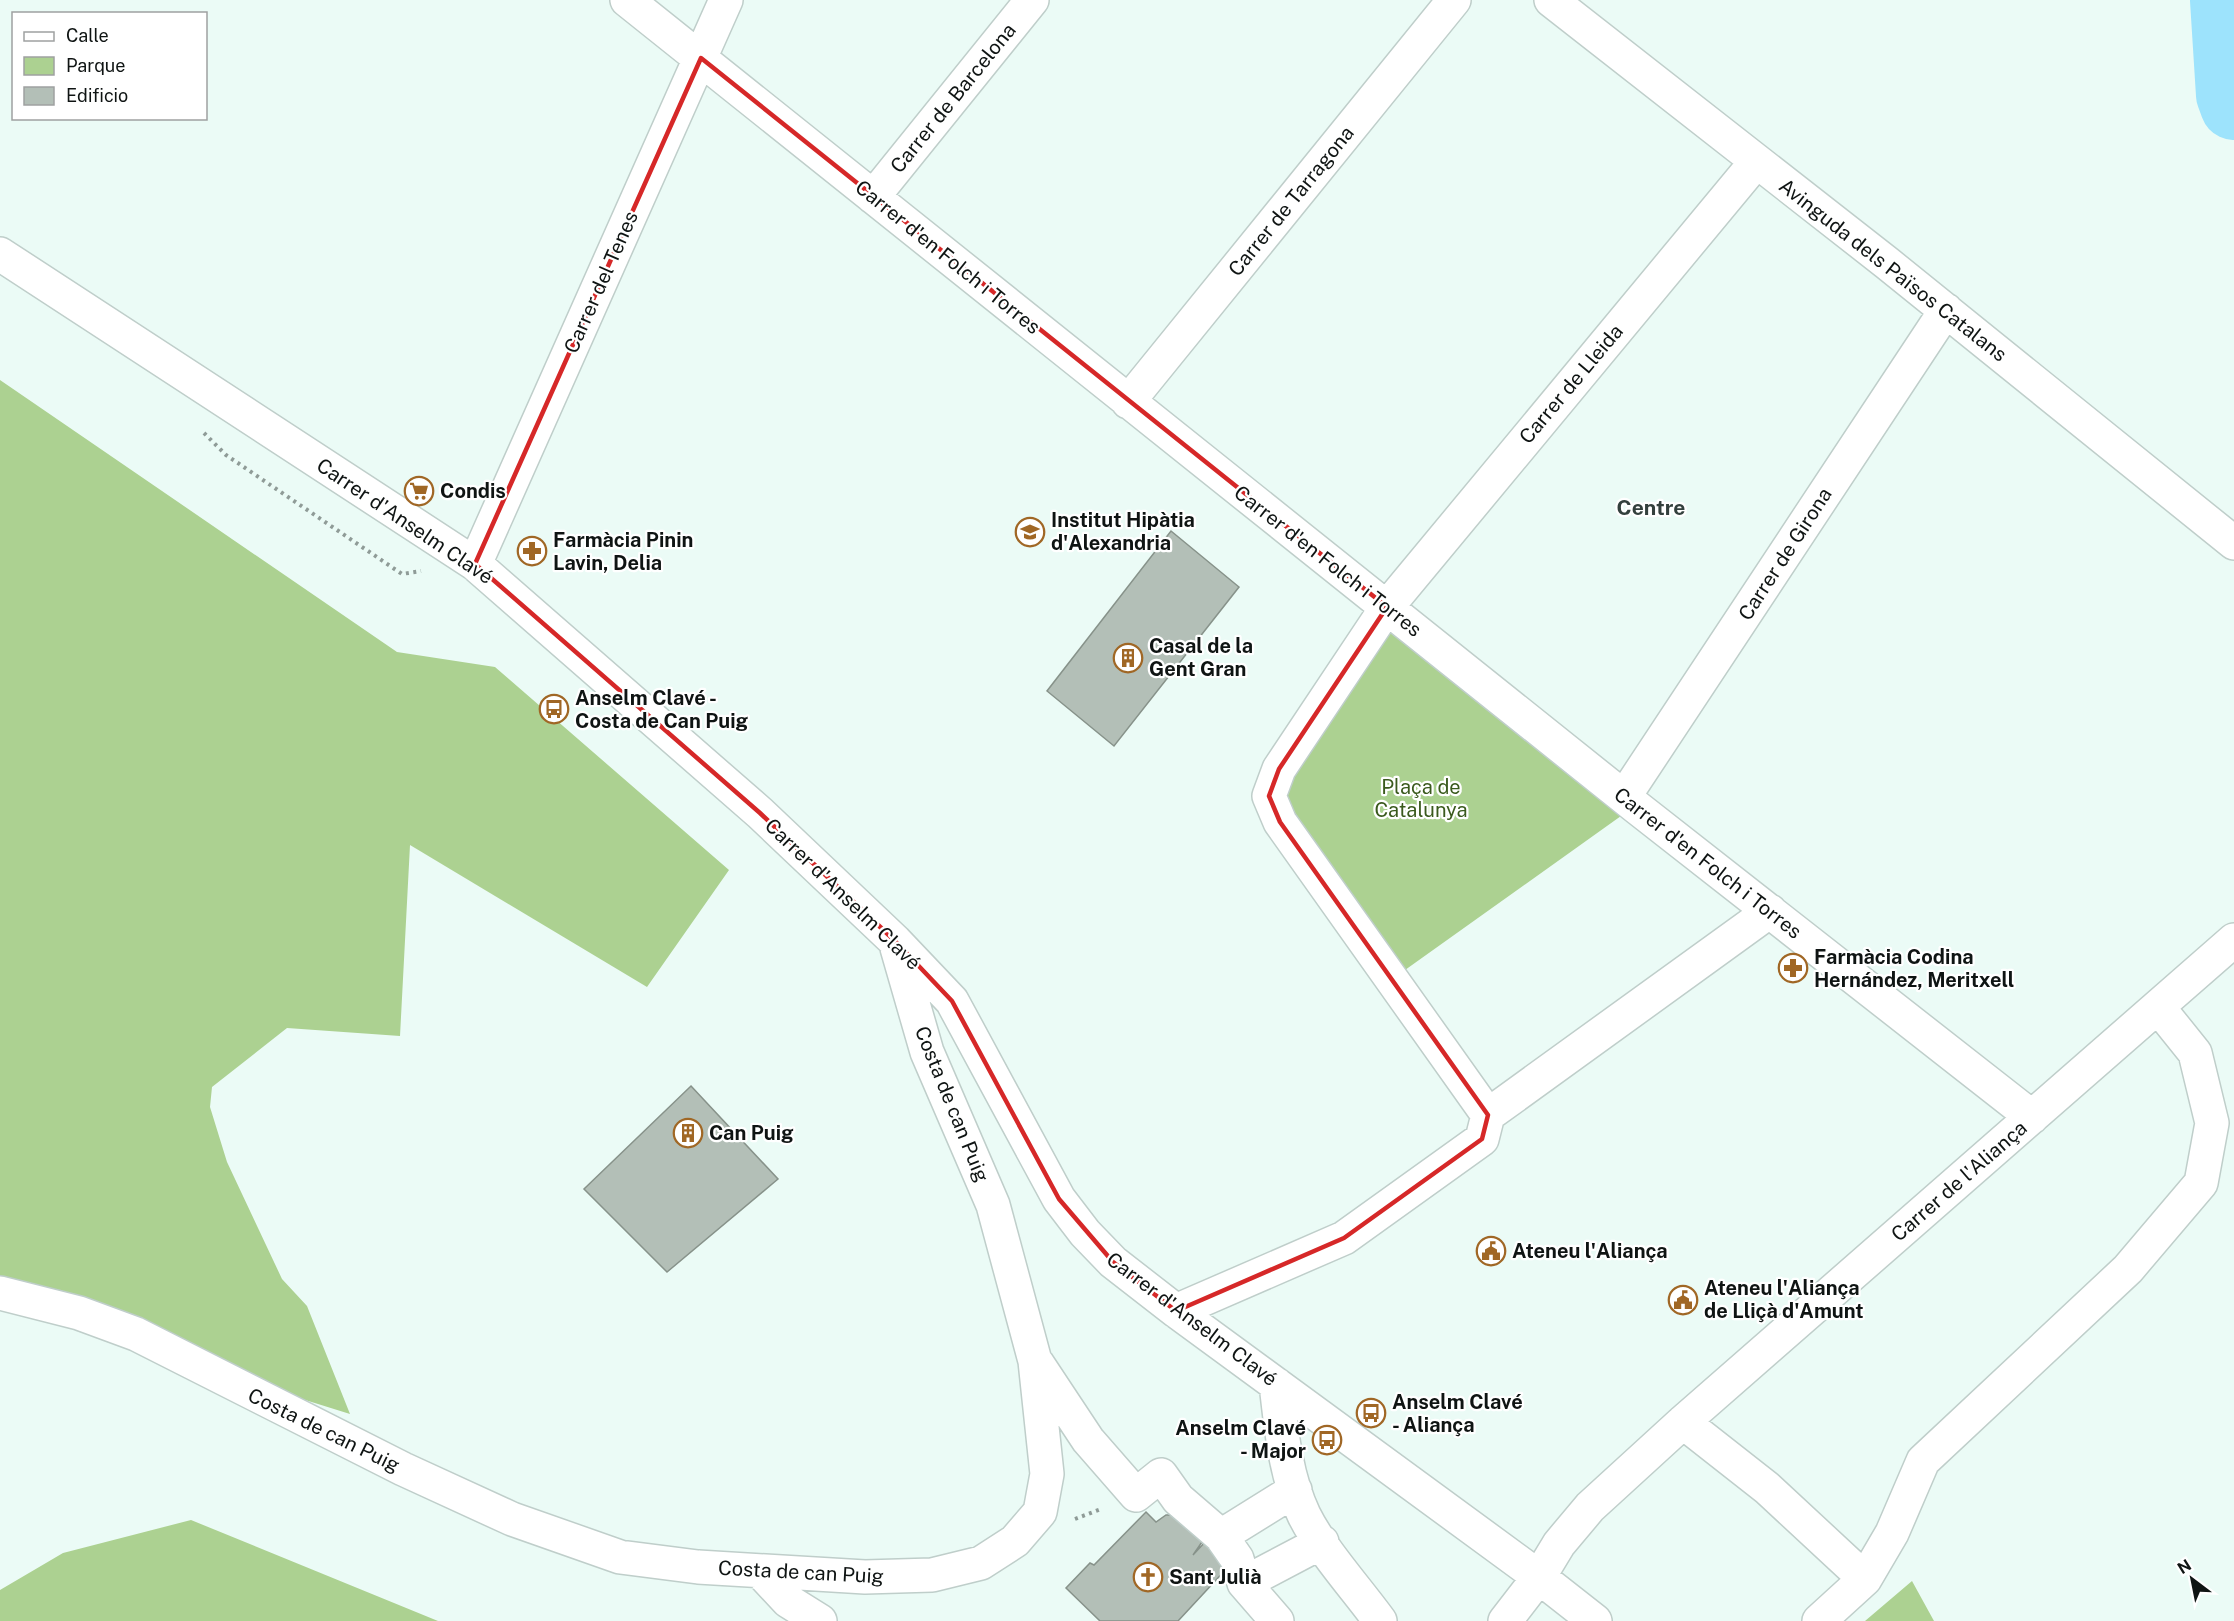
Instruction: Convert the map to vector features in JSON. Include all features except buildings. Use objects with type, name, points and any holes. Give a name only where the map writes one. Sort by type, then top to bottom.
[{"type":"street","name":"Carrer d'en Folch i Torres","points":[[627,0],[1624,797],[2032,1118]]},
{"type":"street","name":"Carrer del Tenes","points":[[475,564],[726,0]]},
{"type":"street","name":"Carrer de Barcelona","points":[[873,196],[1032,0]]},
{"type":"street","name":"Carrer de Tarragona","points":[[1128,402],[1454,0]]},
{"type":"street","name":"Avinguda dels Països Catalans","points":[[1551,0],[1946,310],[2234,543]]},
{"type":"street","name":"Carrer de Lleida","points":[[1387,607],[1756,162]]},
{"type":"street","name":"Carrer d'Anselm Clavé","points":[[0,254],[475,564],[760,813],[895,941],[951,1001],[1059,1200],[1085,1233],[1113,1262],[1176,1311],[1539,1577],[1595,1621]]},
{"type":"street","name":"Carrer de Girona","points":[[1624,797],[1946,310]]},
{"type":"street","points":[[1387,607],[1279,769],[1269,796],[1280,822],[1488,1115]]},
{"type":"street","points":[[1176,1311],[1344,1238],[1482,1139],[1488,1115],[1770,911]]},
{"type":"street","name":"Carrer de l'Aliança","points":[[1504,1621],[1539,1577],[1559,1544],[1590,1507],[1683,1422],[2234,940]]},
{"type":"street","name":"Costa de can Puig","points":[[0,1293],[79,1313],[136,1334],[393,1464],[512,1519],[620,1557],[698,1567],[865,1577],[932,1575],[981,1563],[1015,1541],[1040,1512],[1047,1474],[1035,1360],[993,1205],[927,1052],[895,941]]},
{"type":"street","points":[[1819,1621],[1865,1579],[1892,1533],[1923,1461],[2128,1269],[2201,1183],[2212,1124],[2195,1053],[2158,1006]]},
{"type":"street","points":[[1035,1360],[1089,1440],[1136,1496],[1161,1475],[1178,1499],[1221,1536],[1237,1559],[1244,1583],[1278,1621]]},
{"type":"street","points":[[1276,1384],[1282,1435],[1294,1490],[1305,1516],[1380,1621]]},
{"type":"street","points":[[1683,1422],[1767,1488],[1865,1579]]},
{"type":"street","points":[[1221,1536],[1294,1490]]},
{"type":"street","points":[[1244,1583],[1322,1542]]},
{"type":"street","points":[[760,1571],[788,1601],[820,1621]]},
{"type":"path","points":[[194,426],[226,455],[402,574],[475,564]]},
{"type":"highlighted area","points":[[701,58],[1387,607],[1279,769],[1269,796],[1280,822],[1488,1115],[1482,1139],[1344,1238],[1176,1311],[1113,1262],[1059,1199],[952,1001],[895,941],[760,813],[475,564]]},
{"type":"green space","points":[[0,380],[397,652],[495,667],[729,870],[647,987],[410,845],[400,1036],[287,1028],[212,1087],[210,1107],[227,1162],[282,1279],[307,1306],[350,1414],[193,1365],[0,1293]]},
{"type":"green space","name":"Plaça de Catalunya","points":[[1387,607],[1635,806],[1391,980],[1280,822],[1279,769]]},
{"type":"green space","points":[[191,1520],[438,1621],[0,1621],[0,1590],[63,1553]]},
{"type":"green space","points":[[1912,1581],[1934,1621],[1865,1621]]},
{"type":"waterway","points":[[2224,0],[2230,95],[2234,106]]},
{"type":"place","name":"Condis","points":[[419,491]]},
{"type":"place","name":"Institut Hipàtia d'Alexandria","points":[[1030,532]]},
{"type":"place","name":"Farmàcia Pinin Lavin, Delia","points":[[532,551]]},
{"type":"place","name":"Casal de la Gent Gran","points":[[1128,658]]},
{"type":"place","name":"Anselm Clavé - Costa de Can Puig","points":[[554,709]]},
{"type":"place","name":"Farmàcia Codina Hernández, Meritxell","points":[[1793,968]]},
{"type":"place","name":"Can Puig","points":[[688,1133]]},
{"type":"place","name":"Ateneu l'Aliança","points":[[1491,1251]]},
{"type":"place","name":"Ateneu l'Aliança de Lliçà d'Amunt","points":[[1683,1300]]},
{"type":"place","name":"Anselm Clavé - Aliança","points":[[1371,1413]]},
{"type":"place","name":"Anselm Clavé - Major","points":[[1327,1440]]},
{"type":"place","name":"Sant Julià","points":[[1148,1577]]},
{"type":"district","name":"Centre","points":[[1651,508]]}]
